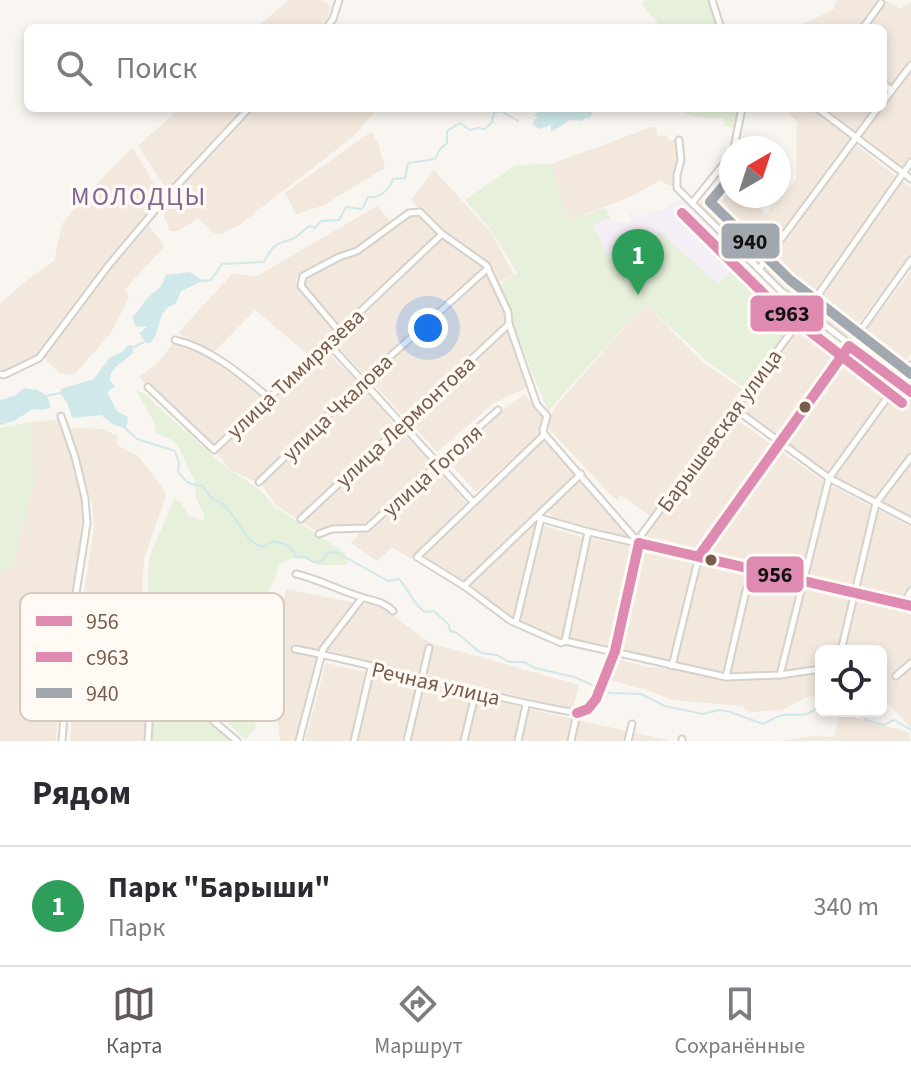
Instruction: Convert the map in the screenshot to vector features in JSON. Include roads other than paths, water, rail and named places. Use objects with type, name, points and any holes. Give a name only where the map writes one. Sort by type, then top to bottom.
[{"type":"street","points":[[329,24],[339,0]]},
{"type":"street","points":[[712,0],[720,24]]},
{"type":"street","points":[[866,24],[881,3]]},
{"type":"street","points":[[887,96],[911,65]]},
{"type":"street","points":[[887,86],[891,90]]},
{"type":"street","points":[[0,374],[4,375],[39,358],[108,266],[167,196],[245,112]]},
{"type":"street","points":[[736,136],[741,112]]},
{"type":"street","points":[[822,112],[911,179]]},
{"type":"street","points":[[759,269],[875,112]]},
{"type":"street","points":[[679,140],[681,160],[677,188],[806,312],[911,392]]},
{"type":"street","name":"Барышевская улица","points":[[639,543],[642,534],[806,312],[911,162]]},
{"type":"street","points":[[692,203],[719,173]]},
{"type":"street","points":[[339,331],[301,286],[303,276],[357,251],[409,213],[420,212],[442,234],[488,268],[508,312],[509,324],[537,405],[547,416],[544,435],[639,543],[615,651],[598,694],[588,709],[577,713],[571,741]]},
{"type":"street","name":"улица Тимирязева","points":[[148,387],[214,450],[442,234]]},
{"type":"street","points":[[672,666],[699,556],[911,260]]},
{"type":"street","name":"улица Чкалова","points":[[259,482],[363,381],[488,268]]},
{"type":"street","name":"улица Лермонтова","points":[[301,519],[509,324]]},
{"type":"street","points":[[175,340],[190,343],[243,376],[269,398]]},
{"type":"street","points":[[327,342],[473,502]]},
{"type":"street","points":[[780,675],[801,580],[829,478],[911,365]]},
{"type":"street","points":[[735,409],[829,478],[911,521]]},
{"type":"street","name":"улица Гоголя","points":[[319,534],[332,529],[367,528],[498,410]]},
{"type":"street","points":[[61,416],[85,498],[87,523],[76,593]]},
{"type":"street","points":[[544,435],[417,557],[464,586],[511,621],[561,643],[565,641],[615,651],[726,677],[815,670]]},
{"type":"street","points":[[842,645],[876,503],[911,457]]},
{"type":"street","points":[[464,586],[581,474]]},
{"type":"street","points":[[538,518],[911,606]]},
{"type":"street","points":[[516,622],[538,518]]},
{"type":"street","points":[[565,641],[589,532]]},
{"type":"street","points":[[726,677],[751,569]]},
{"type":"street","points":[[296,574],[317,579],[362,598],[378,600],[393,611]]},
{"type":"street","points":[[903,604],[911,591]]},
{"type":"street","points":[[299,741],[323,649],[362,598]]},
{"type":"street","points":[[407,741],[429,648]]},
{"type":"street","name":"Речная улица","points":[[295,649],[421,677],[526,705],[577,713]]},
{"type":"street","points":[[896,676],[911,663]]},
{"type":"street","points":[[354,741],[371,668]]},
{"type":"street","points":[[464,741],[476,691]]},
{"type":"street","points":[[518,741],[526,705]]},
{"type":"street","points":[[62,741],[64,721]]},
{"type":"street","points":[[148,741],[149,721]]},
{"type":"street","points":[[213,721],[237,741]]},
{"type":"street","points":[[628,741],[632,724]]},
{"type":"water","points":[[593,112],[588,120],[587,117],[581,121],[570,120],[553,131],[551,125],[540,129],[533,125],[539,117],[533,116]]},
{"type":"water","points":[[190,272],[203,281],[181,291],[176,304],[162,315],[154,338],[146,343],[139,333],[147,327],[135,326],[133,317],[159,288],[166,275]]},
{"type":"water","points":[[132,345],[133,353],[112,371],[110,380],[115,387],[108,394],[117,411],[128,417],[125,428],[114,425],[101,415],[72,418],[61,389],[94,379],[110,357],[122,352]]},
{"type":"water","points":[[24,388],[47,396],[51,408],[33,409],[14,421],[0,425],[0,400],[14,396]]},
{"type":"waterway","points":[[201,281],[211,280],[222,264],[264,262],[276,246],[310,226],[315,228],[321,221],[339,220],[346,207],[362,209],[368,197],[384,192],[393,179],[405,178],[408,163],[435,159],[447,143],[447,131],[460,123],[470,130],[485,129],[498,112]]},
{"type":"waterway","points":[[503,112],[518,121]]},
{"type":"waterway","points":[[132,348],[144,342]]},
{"type":"waterway","points":[[46,396],[60,393]]},
{"type":"waterway","points":[[124,427],[137,439],[175,451],[178,471],[183,478],[191,484],[203,486],[212,498],[230,511],[246,535],[258,546],[273,541],[281,543],[290,548],[296,557],[304,556],[313,562],[322,561],[328,553],[336,552],[388,581],[399,579],[421,609],[434,611],[449,625],[450,631],[457,633],[481,653],[574,677],[610,693],[641,694],[665,706],[703,714],[719,710],[730,712],[763,724],[776,717],[803,715],[815,709]]},
{"type":"waterway","points":[[864,717],[884,725],[894,720],[911,730]]},
{"type":"place","name":"Парк \"Барыши\"","points":[[638,295]]},
{"type":"district","name":"МОЛОДЦЫ","points":[[139,196]]}]
